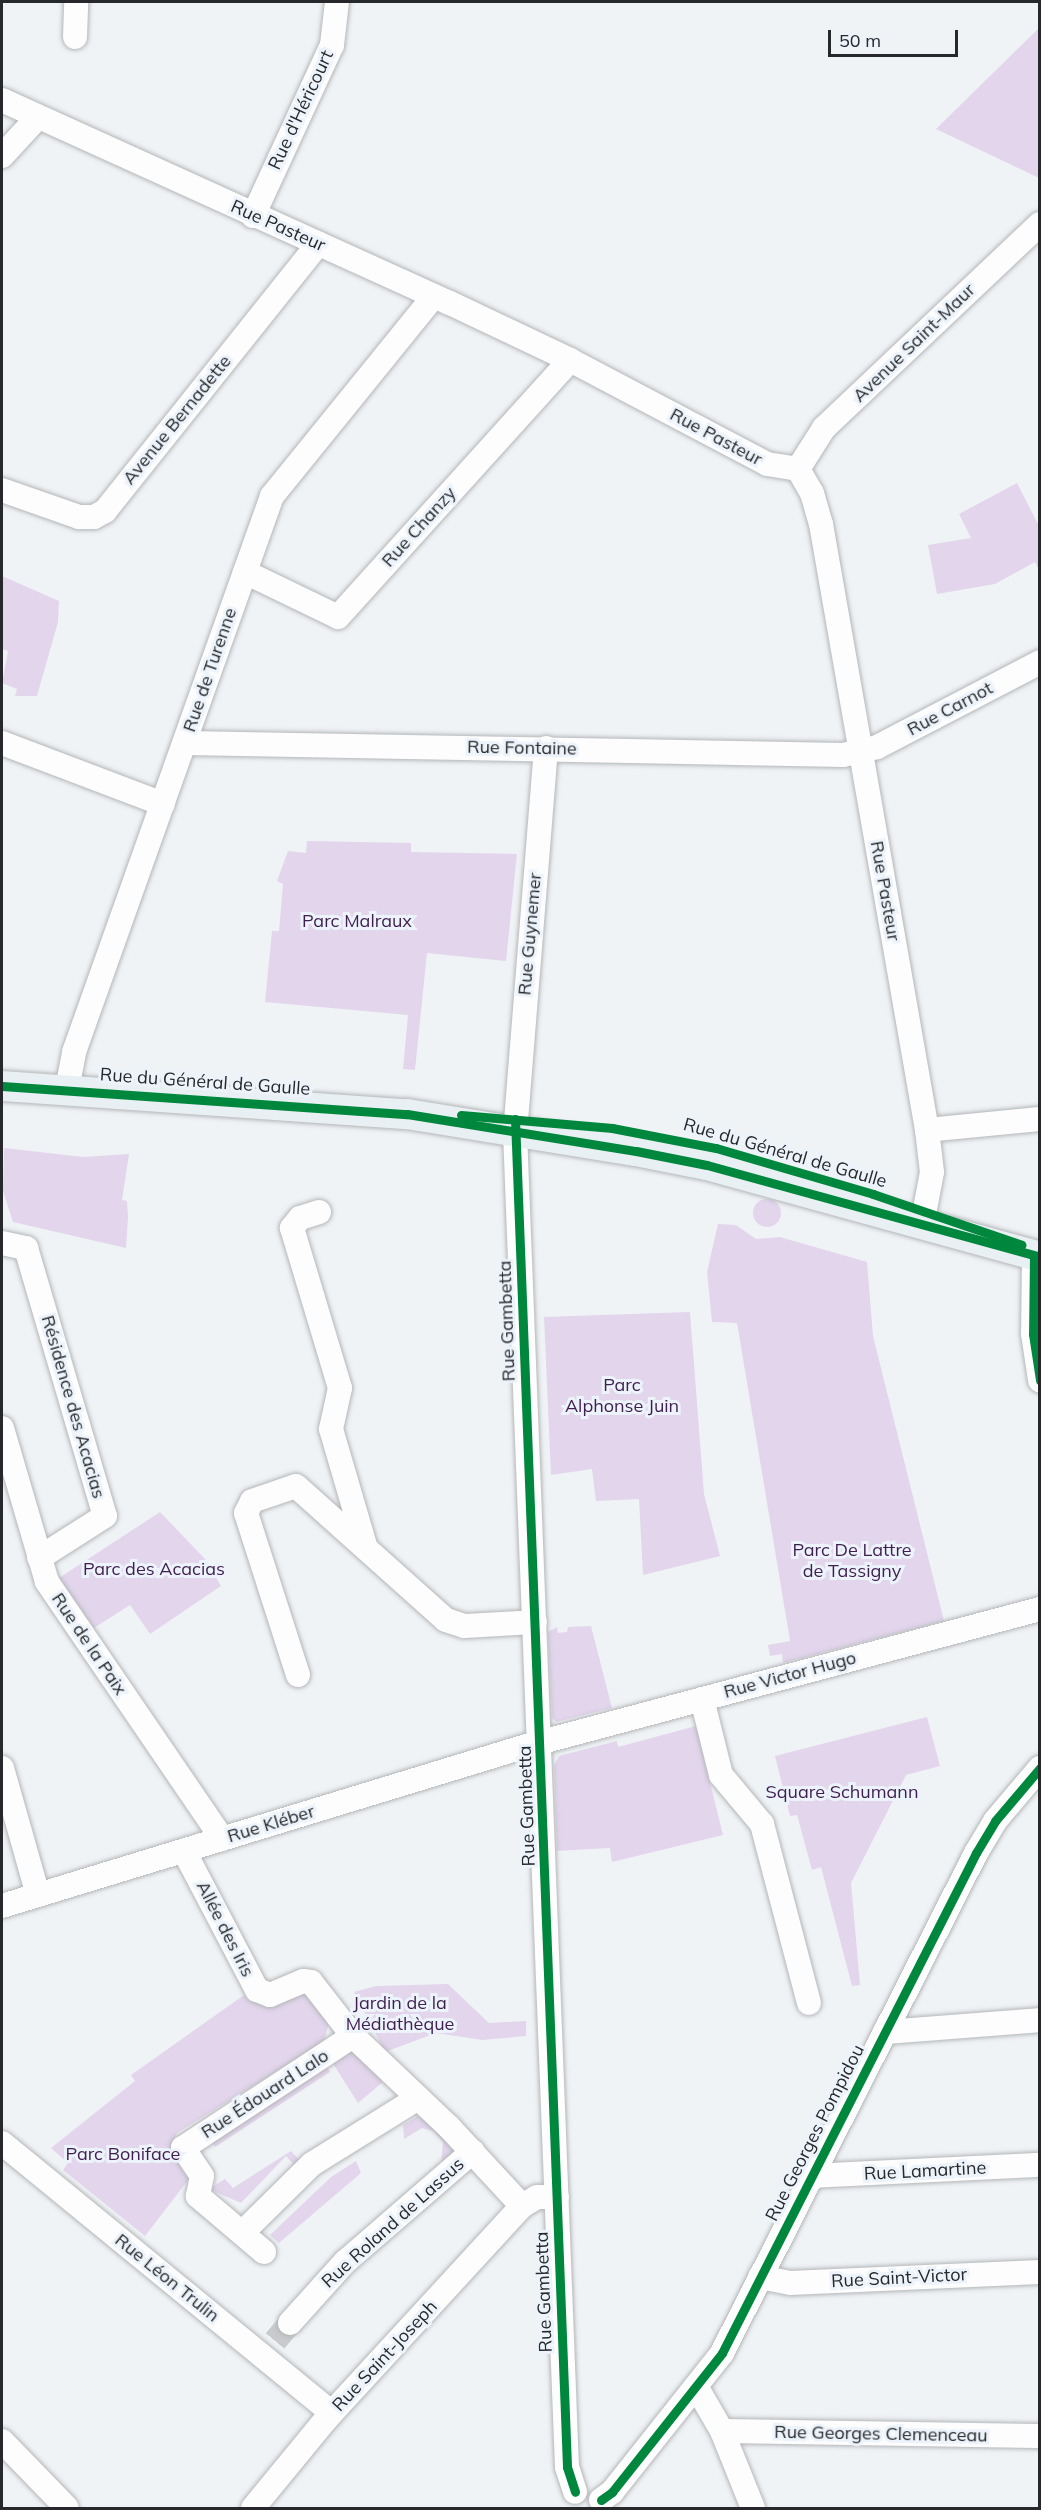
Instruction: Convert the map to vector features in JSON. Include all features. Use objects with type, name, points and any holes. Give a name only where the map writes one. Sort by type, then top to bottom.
[{"type":"main road","name":"Rue du Général de Gaulle","points":[[2,1086],[407,1114],[515,1126],[707,1165],[924,1219],[1038,1255]]},
{"type":"street","points":[[75,37],[76,2]]},
{"type":"street","name":"Rue d'Héricourt","points":[[253,216],[332,45],[337,2]]},
{"type":"street","name":"Rue Pasteur","points":[[2,100],[253,216],[435,296],[570,360],[762,462],[798,469],[812,493],[821,524],[927,1130],[932,1172],[924,1219]]},
{"type":"street","points":[[2,156],[38,117]]},
{"type":"street","name":"Avenue Saint-Maur","points":[[798,469],[824,428],[1040,224]]},
{"type":"street","name":"Avenue Bernadette","points":[[2,490],[79,517],[94,517],[105,511],[318,244]]},
{"type":"street","name":"Rue de Turenne","points":[[67,1089],[74,1052],[277,488],[435,296]]},
{"type":"street","name":"Rue Chanzy","points":[[245,572],[338,617],[570,360]]},
{"type":"street","name":"Rue Carnot","points":[[860,753],[1040,662]]},
{"type":"street","points":[[2,743],[163,804]]},
{"type":"street","name":"Rue Fontaine","points":[[185,743],[860,753]]},
{"type":"street","name":"Rue Guynemer","points":[[515,1126],[546,748]]},
{"type":"street","points":[[927,1130],[1040,1119]]},
{"type":"street","name":"Rue Gambetta","points":[[515,1126],[569,2500]]},
{"type":"street","points":[[319,1212],[300,1218],[292,1228],[340,1388],[331,1429],[365,1545]]},
{"type":"street","name":"Résidence des Acacias","points":[[2,1243],[26,1248],[105,1516],[39,1558]]},
{"type":"street","points":[[1038,1255],[1033,1334],[1040,1380]]},
{"type":"street","name":"Rue de la Paix","points":[[2,1428],[39,1558],[54,1593],[222,1839]]},
{"type":"street","points":[[298,1675],[246,1513],[252,1501],[296,1486],[365,1545],[446,1620],[464,1626],[536,1622]]},
{"type":"street","name":"Rue Victor Hugo","points":[[541,1742],[1040,1609]]},
{"type":"street","points":[[702,1699],[721,1775],[762,1824],[809,2003]]},
{"type":"street","name":"Rue Kléber","points":[[2,1906],[541,1742]]},
{"type":"street","points":[[2,1768],[38,1895]]},
{"type":"street","name":"Rue Georges Pompidou","points":[[602,2504],[697,2388],[722,2353],[983,1841],[1040,1768]]},
{"type":"street","name":"Allée des Iris","points":[[184,1851],[257,1990],[270,1995],[303,1981],[311,1982],[353,2036]]},
{"type":"street","points":[[885,2032],[1040,2020]]},
{"type":"street","points":[[353,2036],[473,2151],[522,2206],[537,2197],[557,2197]]},
{"type":"street","name":"Rue Édouard Lalo","points":[[264,2252],[198,2196],[202,2176],[183,2148],[353,2036]]},
{"type":"street","points":[[243,2232],[312,2164],[418,2098]]},
{"type":"street","name":"Rue Léon Trulin","points":[[2,2143],[276,2340],[332,2413]]},
{"type":"street","name":"Rue Roland de Lassus","points":[[276,2340],[345,2262],[473,2151]]},
{"type":"street","name":"Rue Lamartine","points":[[811,2176],[1040,2165]]},
{"type":"street","name":"Rue Saint-Joseph","points":[[253,2508],[332,2413],[522,2206]]},
{"type":"street","name":"Rue Saint-Victor","points":[[760,2277],[790,2283],[1040,2272]]},
{"type":"street","points":[[697,2388],[722,2431],[753,2508]]},
{"type":"street","name":"Rue Georges Clemenceau","points":[[722,2431],[1040,2436]]},
{"type":"street","points":[[2,2441],[67,2508]]},
{"type":"street","points":[[569,2500],[590,2492],[602,2504]]},
{"type":"green space","points":[[1039,28],[1039,178],[936,129]]},
{"type":"green space","points":[[1017,483],[1039,526],[1039,570],[1035,562],[995,584],[937,594],[928,545],[971,538],[959,514]]},
{"type":"green space","points":[[2,576],[59,601],[58,622],[37,696],[15,696],[17,689],[2,683],[8,651],[2,649]]},
{"type":"green space","name":"Parc Malraux","points":[[307,841],[411,843],[411,852],[517,854],[506,961],[427,953],[415,1070],[403,1069],[408,1015],[265,1002],[272,931],[279,931],[283,884],[277,881],[288,851],[306,853]]},
{"type":"green space","points":[[4,1148],[83,1157],[129,1154],[122,1200],[127,1201],[126,1248],[13,1222],[3,1191]]},
{"type":"green space","points":[[767,1199],[777,1203],[781,1213],[777,1223],[767,1227],[757,1223],[753,1213],[757,1203]]},
{"type":"green space","name":"Parc De Lattre de Tassigny","points":[[718,1224],[736,1225],[756,1239],[780,1237],[867,1262],[873,1336],[944,1621],[783,1663],[782,1654],[770,1656],[768,1645],[790,1641],[737,1323],[712,1322],[707,1272]]},
{"type":"green space","name":"Parc Alphonse Juin","points":[[690,1312],[704,1494],[720,1556],[643,1575],[639,1499],[596,1501],[592,1469],[551,1475],[544,1317]]},
{"type":"green space","name":"Parc des Acacias","points":[[160,1512],[205,1559],[221,1586],[150,1634],[130,1605],[94,1628],[59,1578]]},
{"type":"green space","points":[[591,1626],[612,1708],[556,1722],[552,1718],[548,1632],[557,1627],[558,1633],[567,1632],[568,1627]]},
{"type":"green space","name":"Square Schumann","points":[[927,1717],[940,1766],[906,1775],[851,1883],[860,1985],[852,1986],[821,1867],[812,1870],[797,1815],[790,1816],[775,1756]]},
{"type":"green space","points":[[696,1726],[723,1835],[612,1862],[610,1848],[557,1851],[554,1766],[559,1756],[617,1741],[618,1747]]},
{"type":"green space","name":"Jardin de la Médiathèque","points":[[448,1984],[489,2023],[526,2021],[526,2036],[482,2040],[436,2033],[385,2052],[354,1992],[376,1986]]},
{"type":"green space","name":"Parc Boniface","points":[[305,1989],[330,2018],[324,2042],[177,2133],[172,2145],[192,2175],[145,2236],[63,2170],[68,2163],[51,2148],[135,2081],[131,2075],[244,1995],[249,2001],[268,2004]]},
{"type":"green space","points":[[352,2051],[384,2081],[358,2103],[332,2062]]},
{"type":"green space","points":[[326,2065],[330,2072],[215,2147],[210,2139]]},
{"type":"green space","points":[[418,2116],[429,2121],[456,2152],[441,2164],[443,2142],[433,2131],[422,2128],[404,2139],[403,2125]]},
{"type":"green space","points":[[291,2151],[301,2162],[295,2166],[286,2156],[241,2203],[209,2189],[225,2179],[233,2188]]},
{"type":"green space","points":[[356,2161],[361,2173],[279,2243],[270,2235],[331,2177]]},
{"type":"tunnel","points":[[275,2341],[290,2323]]},
{"type":"cycle path","points":[[2,1086],[407,1114],[636,1151],[707,1165],[1040,1257]]},
{"type":"cycle path","points":[[461,1115],[612,1128],[716,1148],[873,1194],[1022,1245]]},
{"type":"cycle path","points":[[515,1119],[567,2467],[575,2492]]},
{"type":"cycle path","points":[[1034,1257],[1033,1334],[1040,1380]]},
{"type":"cycle path","points":[[601,2500],[612,2492],[722,2353],[976,1853],[995,1821],[1040,1768]]}]
